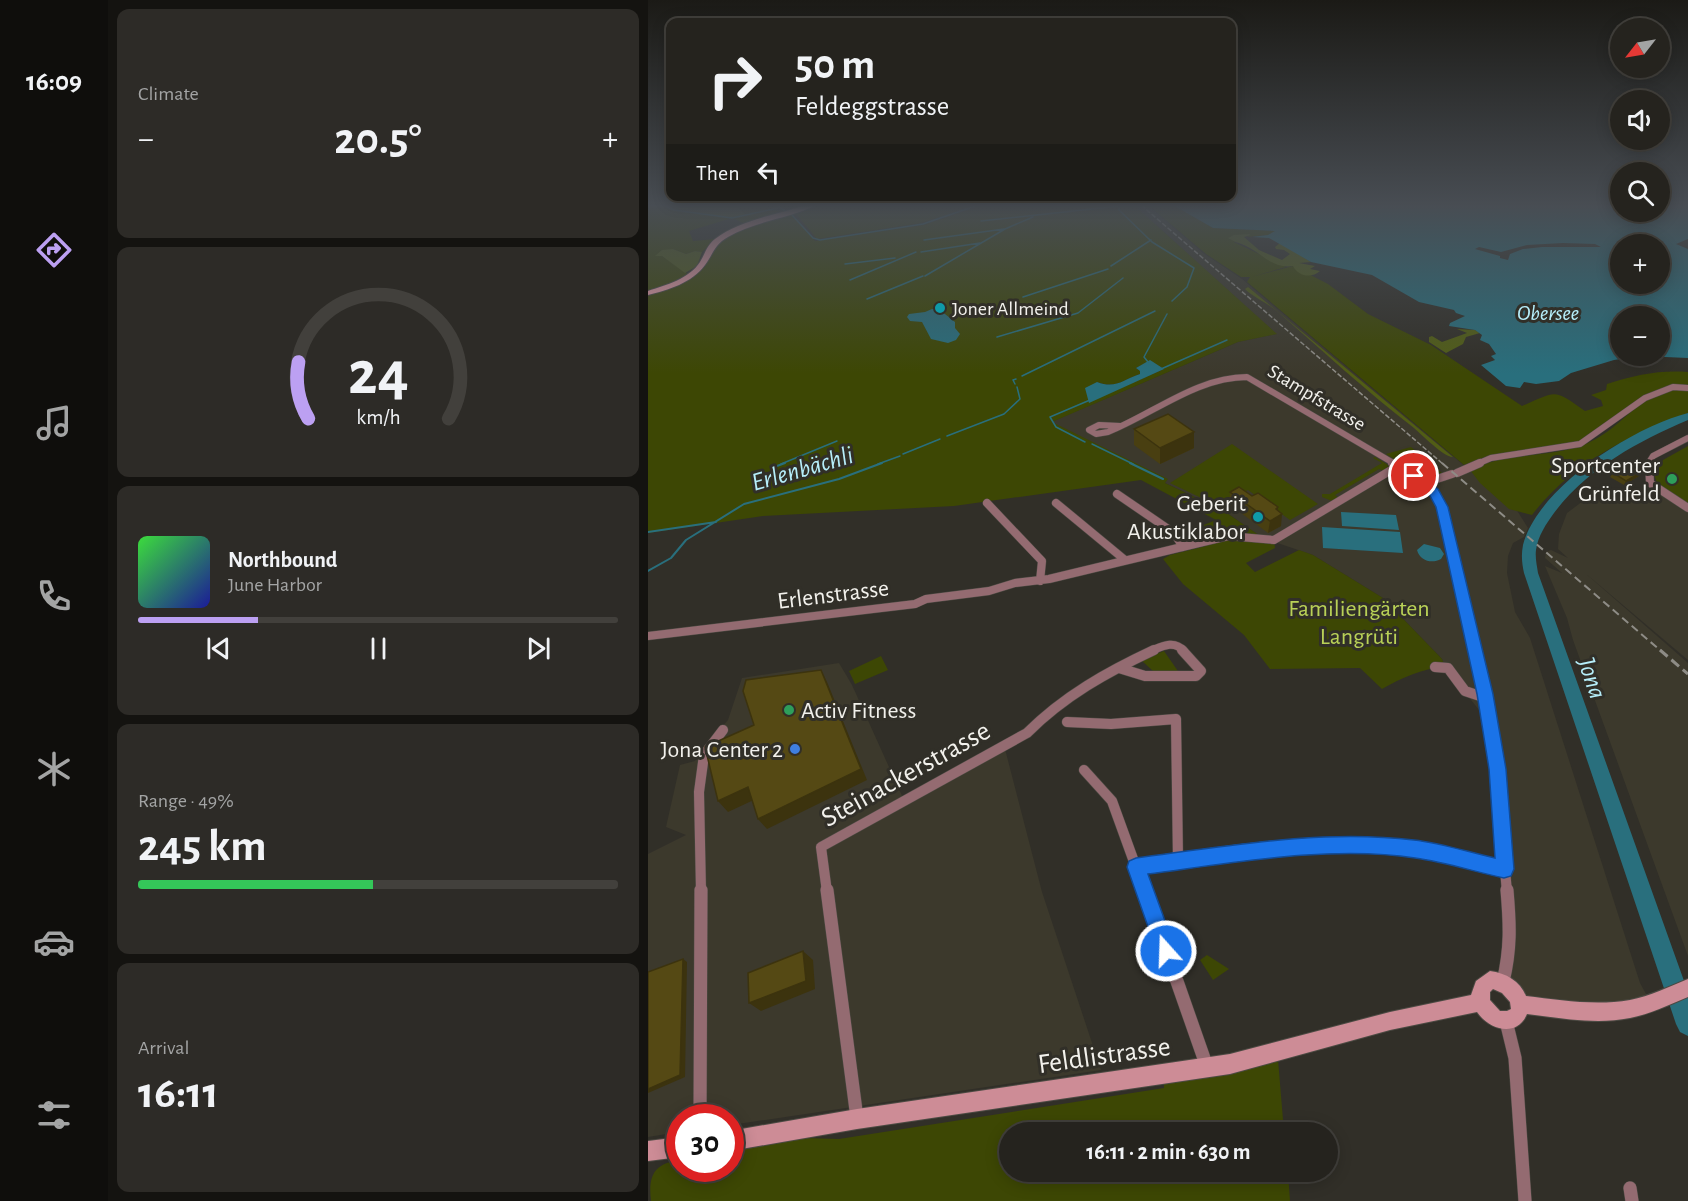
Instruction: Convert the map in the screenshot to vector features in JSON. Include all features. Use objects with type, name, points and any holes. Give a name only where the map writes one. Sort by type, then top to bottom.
[{"type":"main road","points":[[648,294],[693,273],[704,261]]},
{"type":"street","name":"Stampfstrasse","points":[[1120,426],[1220,380],[1244,376],[1398,466],[1425,483],[1434,492],[1442,507],[1486,698],[1497,769],[1511,931],[1510,951],[1503,982]]},
{"type":"street","points":[[1425,483],[1454,474],[1491,458],[1580,444],[1645,398],[1669,387],[1688,388]]},
{"type":"street","points":[[1688,438],[1653,456],[1648,464],[1650,483],[1688,508]]},
{"type":"street","name":"Erlenstrasse","points":[[648,636],[915,604],[926,599],[989,591],[1020,582],[1040,581],[1231,536],[1258,542],[1274,540],[1398,466]]},
{"type":"street","points":[[1117,494],[1174,533],[1183,547]]},
{"type":"street","points":[[987,502],[1042,561],[1040,581]]},
{"type":"street","points":[[1056,503],[1125,560]]},
{"type":"street","name":"Steinackerstrasse","points":[[857,1119],[821,847],[1027,733],[1044,714],[1078,689],[1119,668],[1170,643],[1179,646],[1200,671],[1196,676],[1140,675],[1128,674],[1119,668]]},
{"type":"street","points":[[1435,667],[1448,668],[1465,691],[1486,698]]},
{"type":"street","points":[[1067,722],[1111,724],[1176,719],[1178,860]]},
{"type":"street","points":[[700,1104],[702,971],[699,792],[704,755],[723,730]]},
{"type":"street","points":[[1084,770],[1112,801],[1202,1048],[1207,1068]]},
{"type":"street","points":[[1136,867],[1265,849],[1369,845],[1416,849],[1504,869]]},
{"type":"street","points":[[1490,980],[1503,982],[1514,991],[1519,1004],[1516,1016],[1506,1021],[1494,1018],[1481,1002],[1481,988],[1485,983],[1490,980]]},
{"type":"street","points":[[1519,1004],[1596,1011],[1621,1010],[1651,1003],[1688,988]]},
{"type":"street","name":"Feldlistrasse","points":[[744,1139],[857,1119],[1230,1064],[1390,1021],[1481,1002]]},
{"type":"street","points":[[1506,1021],[1515,1058],[1525,1201]]},
{"type":"street","points":[[648,1151],[666,1149]]},
{"type":"shaded area","points":[[1196,261],[1215,261],[1242,279],[1516,509],[1528,528],[1524,537],[1513,543],[1508,556],[1507,573],[1515,612],[1530,638],[1640,983],[1651,1003],[1519,1004],[1509,986],[1510,951],[1498,777],[1479,710],[1445,667],[1442,659],[1383,598],[1313,555],[1263,538],[1224,511],[1165,483],[1167,479],[1051,422],[1238,342],[1276,334]]},
{"type":"shaded area","points":[[1652,485],[1688,512],[1688,660],[1585,573],[1688,663],[1688,956],[1567,618],[1545,566],[1562,573],[1545,558],[1546,552],[1551,550],[1568,558],[1558,549],[1559,534],[1567,513],[1583,501],[1619,495]]},
{"type":"shaded area","points":[[839,663],[852,685],[903,798],[1005,749],[1042,892],[1101,1070],[744,1123],[744,1104],[666,1104],[666,1134],[648,1137],[648,854],[686,835],[666,827],[680,765],[695,761],[703,748],[728,720],[742,678]]},
{"type":"green space","points":[[648,261],[669,261],[688,274],[664,287],[648,292]]},
{"type":"green space","points":[[669,261],[699,261],[697,266],[685,273]]},
{"type":"green space","name":"Familiengärten Langrüti","points":[[708,261],[1196,261],[1277,334],[1238,342],[1052,422],[1168,479],[1165,483],[1224,511],[1263,538],[1274,540],[1275,548],[1246,563],[1255,572],[1299,550],[1313,555],[1383,598],[1442,659],[1445,667],[1413,674],[1382,689],[1360,668],[1270,669],[1244,635],[1183,584],[1163,559],[1170,555],[1206,546],[1201,539],[1188,543],[1181,534],[1216,520],[1141,480],[954,506],[763,516],[648,533],[648,296],[694,276]],"holes":[[[1150,361],[1164,369],[1089,402],[1097,382],[1110,385],[1119,383],[1140,374],[1136,368]]]},
{"type":"green space","points":[[1217,261],[1274,261],[1286,267],[1251,277],[1293,266],[1328,284],[1368,314],[1431,345],[1522,406],[1555,394],[1567,398],[1585,411],[1603,406],[1601,400],[1591,395],[1606,390],[1607,384],[1657,373],[1688,372],[1688,386],[1671,385],[1644,395],[1581,441],[1485,457],[1464,465],[1247,282],[1250,277],[1241,277]]},
{"type":"green space","points":[[1270,261],[1309,261],[1311,262],[1299,263],[1315,266],[1310,269],[1320,271],[1309,276],[1301,274],[1293,266]]},
{"type":"green space","points":[[1248,287],[1453,457],[1434,446],[1278,312],[1245,289]]},
{"type":"green space","points":[[1457,329],[1475,330],[1480,333],[1466,337],[1463,344],[1446,353],[1429,342],[1429,337],[1432,336],[1442,342],[1467,333]]},
{"type":"green space","points":[[1688,389],[1688,413],[1644,431],[1602,453],[1565,481],[1532,515],[1509,509],[1480,483],[1470,470],[1499,460],[1559,451],[1588,443],[1602,436],[1644,402],[1670,391]]},
{"type":"green space","points":[[1232,444],[1318,504],[1290,520],[1248,490],[1218,506],[1170,483]]},
{"type":"green space","name":"Sportcenter Grünfeld","points":[[1688,446],[1688,505],[1657,483],[1652,468],[1658,469],[1663,460]]},
{"type":"green space","points":[[1411,447],[1442,473],[1421,476],[1386,454]]},
{"type":"green space","points":[[1375,457],[1389,467],[1384,471],[1379,469],[1335,495],[1339,498],[1332,501],[1322,497],[1322,494],[1330,494],[1382,463],[1373,458]]},
{"type":"green space","points":[[1164,651],[1180,674],[1153,671],[1141,660]]},
{"type":"green space","points":[[881,656],[888,670],[855,684],[849,671]]},
{"type":"green space","points":[[1207,955],[1229,969],[1213,980],[1200,960]]},
{"type":"green space","points":[[1278,1059],[1283,1122],[999,1122],[999,1182],[1289,1182],[1290,1201],[651,1201],[652,1178],[658,1168],[666,1163],[666,1182],[744,1182],[744,1149],[803,1138],[839,1139],[1164,1088],[1164,1081],[1193,1079],[1250,1068]]},
{"type":"water","name":"Obersee","points":[[1309,261],[1610,261],[1610,294],[1670,294],[1670,261],[1688,261],[1688,358],[1670,357],[1670,306],[1610,306],[1610,361],[1571,373],[1559,381],[1536,384],[1524,382],[1520,388],[1506,386],[1481,365],[1495,360],[1491,356],[1496,354],[1489,344],[1480,340],[1482,335],[1475,330],[1449,326],[1450,323],[1465,316],[1454,310],[1419,302],[1372,275]]},
{"type":"water","points":[[932,309],[940,310],[955,322],[955,328],[960,334],[956,340],[948,343],[931,339],[922,322],[910,321],[907,317],[909,314]]},
{"type":"water","points":[[1150,360],[1164,369],[1089,403],[1085,388],[1097,382],[1109,385],[1119,383],[1140,374],[1136,368]]},
{"type":"water","points":[[1341,512],[1396,515],[1399,530],[1342,526]]},
{"type":"water","points":[[1322,527],[1400,532],[1403,553],[1323,548]]},
{"type":"water","points":[[1424,544],[1440,548],[1444,554],[1441,559],[1430,561],[1421,557],[1417,550]]},
{"type":"building","points":[[1168,414],[1194,432],[1160,448],[1134,429]]},
{"type":"building","points":[[1628,464],[1642,472],[1626,481],[1613,473]]},
{"type":"building","points":[[1239,487],[1252,496],[1258,493],[1278,507],[1276,509],[1282,514],[1270,521],[1230,492]]},
{"type":"building","name":"Jona Center 2","points":[[821,670],[861,769],[758,819],[748,787],[718,801],[705,747],[754,725],[743,691],[746,680]]},
{"type":"building","points":[[803,951],[806,981],[749,1003],[748,973]]},
{"type":"building","points":[[683,959],[680,1075],[648,1089],[648,972]]},
{"type":"waterway","points":[[845,264],[870,261]]},
{"type":"waterway","points":[[850,280],[895,261]]},
{"type":"waterway","points":[[925,276],[950,261]]},
{"type":"waterway","points":[[1111,266],[1119,261]]},
{"type":"waterway","points":[[1172,301],[1187,287],[1194,268],[1183,261]]},
{"type":"waterway","points":[[1023,297],[1108,269]]},
{"type":"waterway","points":[[867,299],[923,276]]},
{"type":"waterway","points":[[997,337],[1078,313],[1123,278]]},
{"type":"waterway","name":"Erlenbächli","points":[[1022,376],[1155,311]]},
{"type":"waterway","points":[[1148,362],[1144,357],[1167,314]]},
{"type":"waterway","points":[[1161,369],[1227,340]]},
{"type":"waterway","name":"Erlenbächli","points":[[1015,384],[1013,380],[1016,379]]},
{"type":"waterway","name":"Erlenbächli","points":[[947,436],[1004,414],[1020,399],[1017,387]]},
{"type":"waterway","points":[[1085,442],[1056,427],[1050,417],[1090,400]]},
{"type":"waterway","name":"Jona","points":[[1688,416],[1628,444],[1609,455],[1574,482],[1558,498],[1540,524],[1529,550],[1531,573],[1688,1024]]},
{"type":"waterway","name":"Erlenbächli","points":[[903,454],[940,439]]},
{"type":"waterway","points":[[781,464],[837,441]]},
{"type":"waterway","points":[[1092,444],[1133,464]]},
{"type":"waterway","name":"Erlenbächli","points":[[878,464],[900,456]]},
{"type":"waterway","points":[[777,466],[785,463]]},
{"type":"waterway","name":"Erlenbächli","points":[[715,522],[744,504],[839,479],[882,463]]},
{"type":"waterway","points":[[1130,463],[1163,479]]},
{"type":"waterway","name":"Erlenbächli","points":[[648,532],[715,522]]},
{"type":"waterway","name":"Erlenbächli","points":[[648,571],[671,558],[686,540],[715,522]]},
{"type":"railway","points":[[1206,261],[1443,464]]},
{"type":"railway","points":[[1442,463],[1661,651]]},
{"type":"railway","points":[[1660,650],[1688,674]]},
{"type":"place","name":"Joner Allmeind","points":[[940,308]]},
{"type":"place","name":"Sportcenter Grünfeld","points":[[1672,479]]},
{"type":"place","name":"Geberit Akustiklabor","points":[[1258,517]]},
{"type":"place","name":"Activ Fitness","points":[[789,710]]},
{"type":"place","name":"Jona Center 2","points":[[795,749]]},
{"type":"route","points":[[1166,951],[1136,867],[1265,849],[1369,845],[1416,849],[1455,860],[1504,869],[1494,735],[1485,694],[1442,507],[1434,492],[1414,476]]}]
